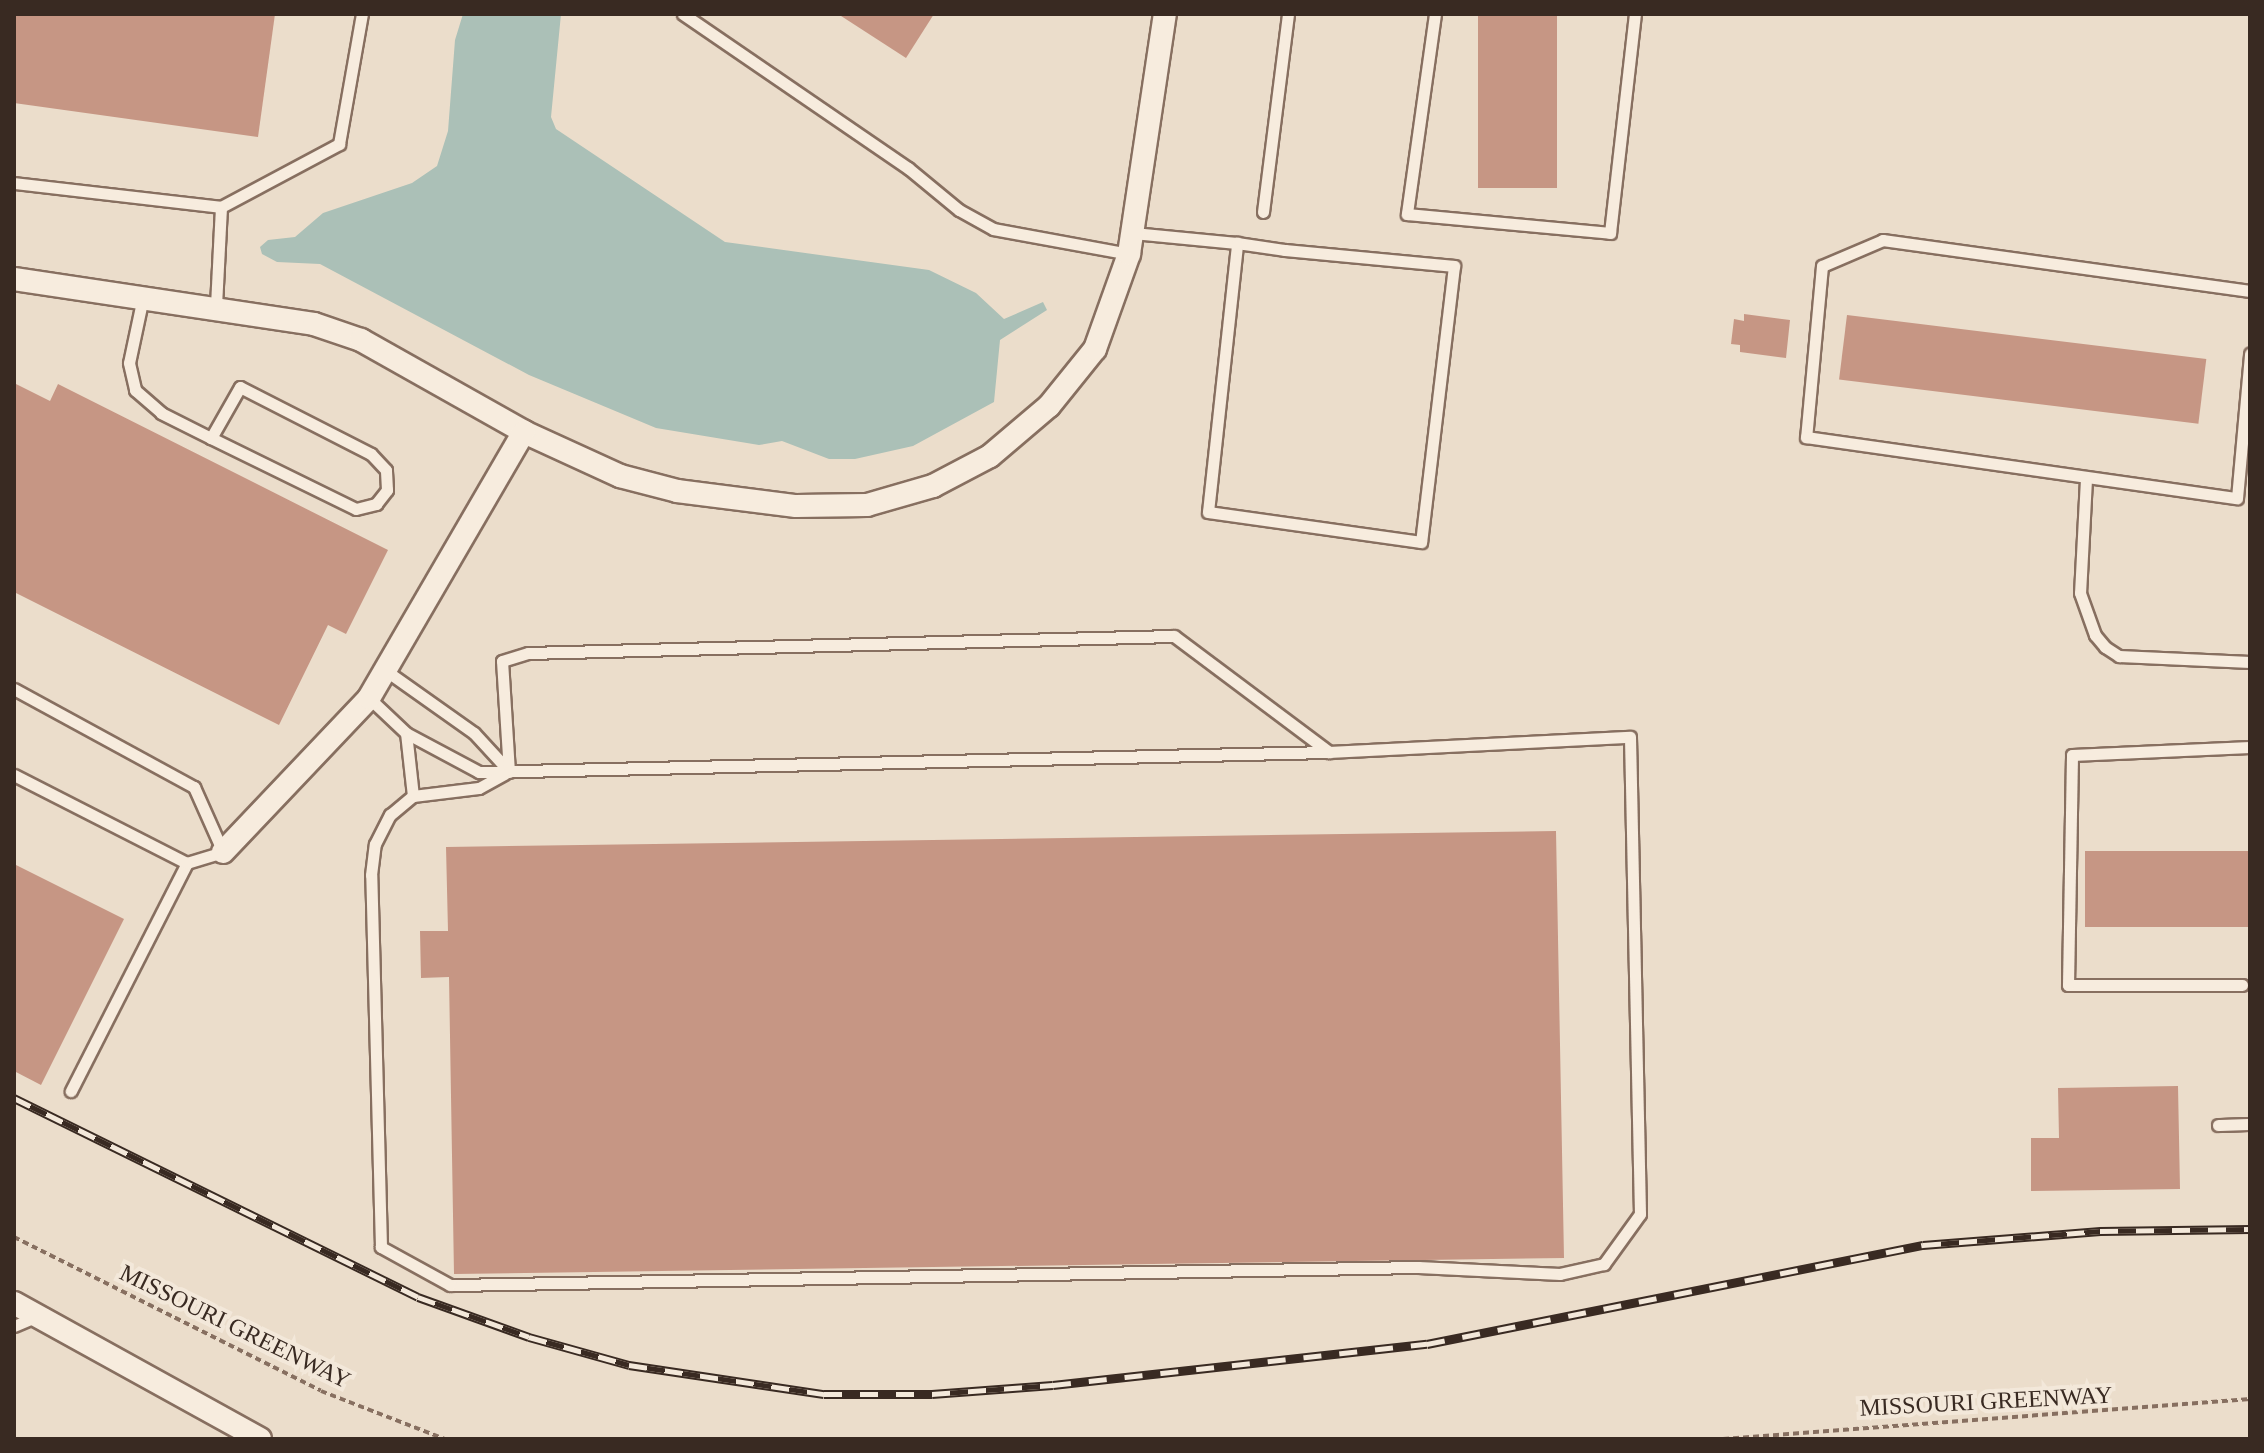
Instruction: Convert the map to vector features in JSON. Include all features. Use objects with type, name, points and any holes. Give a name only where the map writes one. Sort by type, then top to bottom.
[{"type":"street","points":[[14,279],[314,324],[361,340],[524,432],[620,476],[677,491],[796,506],[867,505],[933,486],[990,456],[1049,406],[1095,349],[1131,244],[1165,14]]},
{"type":"street","points":[[223,852],[369,698],[524,432]]},
{"type":"street","points":[[14,1303],[260,1439]]},
{"type":"lane","points":[[14,183],[221,207],[339,144],[362,14]]},
{"type":"lane","points":[[683,14],[908,168],[959,210],[993,229],[1131,244],[1237,243],[1454,266],[1421,542],[1208,512],[1237,243]]},
{"type":"lane","points":[[1263,212],[1288,14]]},
{"type":"lane","points":[[1435,14],[1407,214],[1610,233],[1635,14]]},
{"type":"lane","points":[[216,307],[221,207]]},
{"type":"lane","points":[[2250,291],[1883,240],[1822,266],[1806,437],[2237,498],[2250,354]]},
{"type":"lane","points":[[143,297],[129,363],[135,390],[161,413],[211,438],[356,509],[376,504],[387,490],[386,470],[371,454],[240,387],[211,438]]},
{"type":"lane","points":[[2086,479],[2078,573],[2086,613],[2105,647],[2119,656],[2250,662]]},
{"type":"lane","points":[[509,772],[502,661],[528,653],[1174,636],[1329,752]]},
{"type":"lane","points":[[385,670],[474,733],[509,772]]},
{"type":"lane","points":[[14,689],[194,787],[223,852],[187,863],[14,775]]},
{"type":"lane","points":[[369,698],[406,733],[479,772],[1329,752],[1630,737],[1640,1214],[1604,1264],[1560,1274],[1418,1267],[450,1285],[381,1247],[371,875],[375,844],[390,815],[413,796],[479,788],[509,772]]},
{"type":"lane","points":[[406,733],[413,796]]},
{"type":"lane","points":[[2242,985],[2068,985],[2072,755],[2250,747]]},
{"type":"lane","points":[[71,1091],[187,863]]},
{"type":"lane","points":[[2218,1125],[2250,1124]]},
{"type":"lane","points":[[14,1326],[37,1316]]},
{"type":"path","name":"MISSOURI GREENWAY","points":[[14,1237],[294,1378],[445,1439]]},
{"type":"path","name":"MISSOURI GREENWAY","points":[[1723,1439],[2250,1399]]},
{"type":"shaded area","points":[[463,14],[561,14],[551,117],[556,129],[725,242],[929,270],[976,293],[1004,319],[1043,302],[1047,310],[1000,340],[994,402],[913,446],[855,459],[829,459],[782,441],[759,445],[656,428],[529,375],[320,264],[277,262],[262,254],[260,247],[268,240],[295,237],[323,213],[412,183],[437,166],[448,131],[455,40]]},
{"type":"building","points":[[14,14],[275,14],[258,137],[14,103]]},
{"type":"building","points":[[838,14],[934,14],[906,58]]},
{"type":"building","points":[[1478,14],[1557,14],[1557,188],[1478,188]]},
{"type":"building","points":[[1744,314],[1790,320],[1786,358],[1740,352],[1740,345],[1731,344],[1734,319],[1744,321]]},
{"type":"building","points":[[1847,315],[2206,359],[2198,424],[1839,380]]},
{"type":"building","points":[[14,383],[50,401],[58,384],[388,550],[346,634],[328,625],[279,725],[14,592]]},
{"type":"building","points":[[1556,831],[1564,1258],[454,1274],[449,977],[421,978],[420,931],[448,931],[446,847]]},
{"type":"building","points":[[2085,851],[2250,851],[2250,927],[2085,927]]},
{"type":"building","points":[[14,864],[124,919],[41,1085],[14,1071]]},
{"type":"building","points":[[2178,1086],[2180,1189],[2031,1191],[2031,1138],[2059,1138],[2058,1088]]},
{"type":"railway","points":[[14,1098],[418,1297],[529,1337],[629,1365],[824,1394],[932,1394],[1053,1385],[1427,1344],[1923,1245],[2100,1231],[2250,1229]]}]
